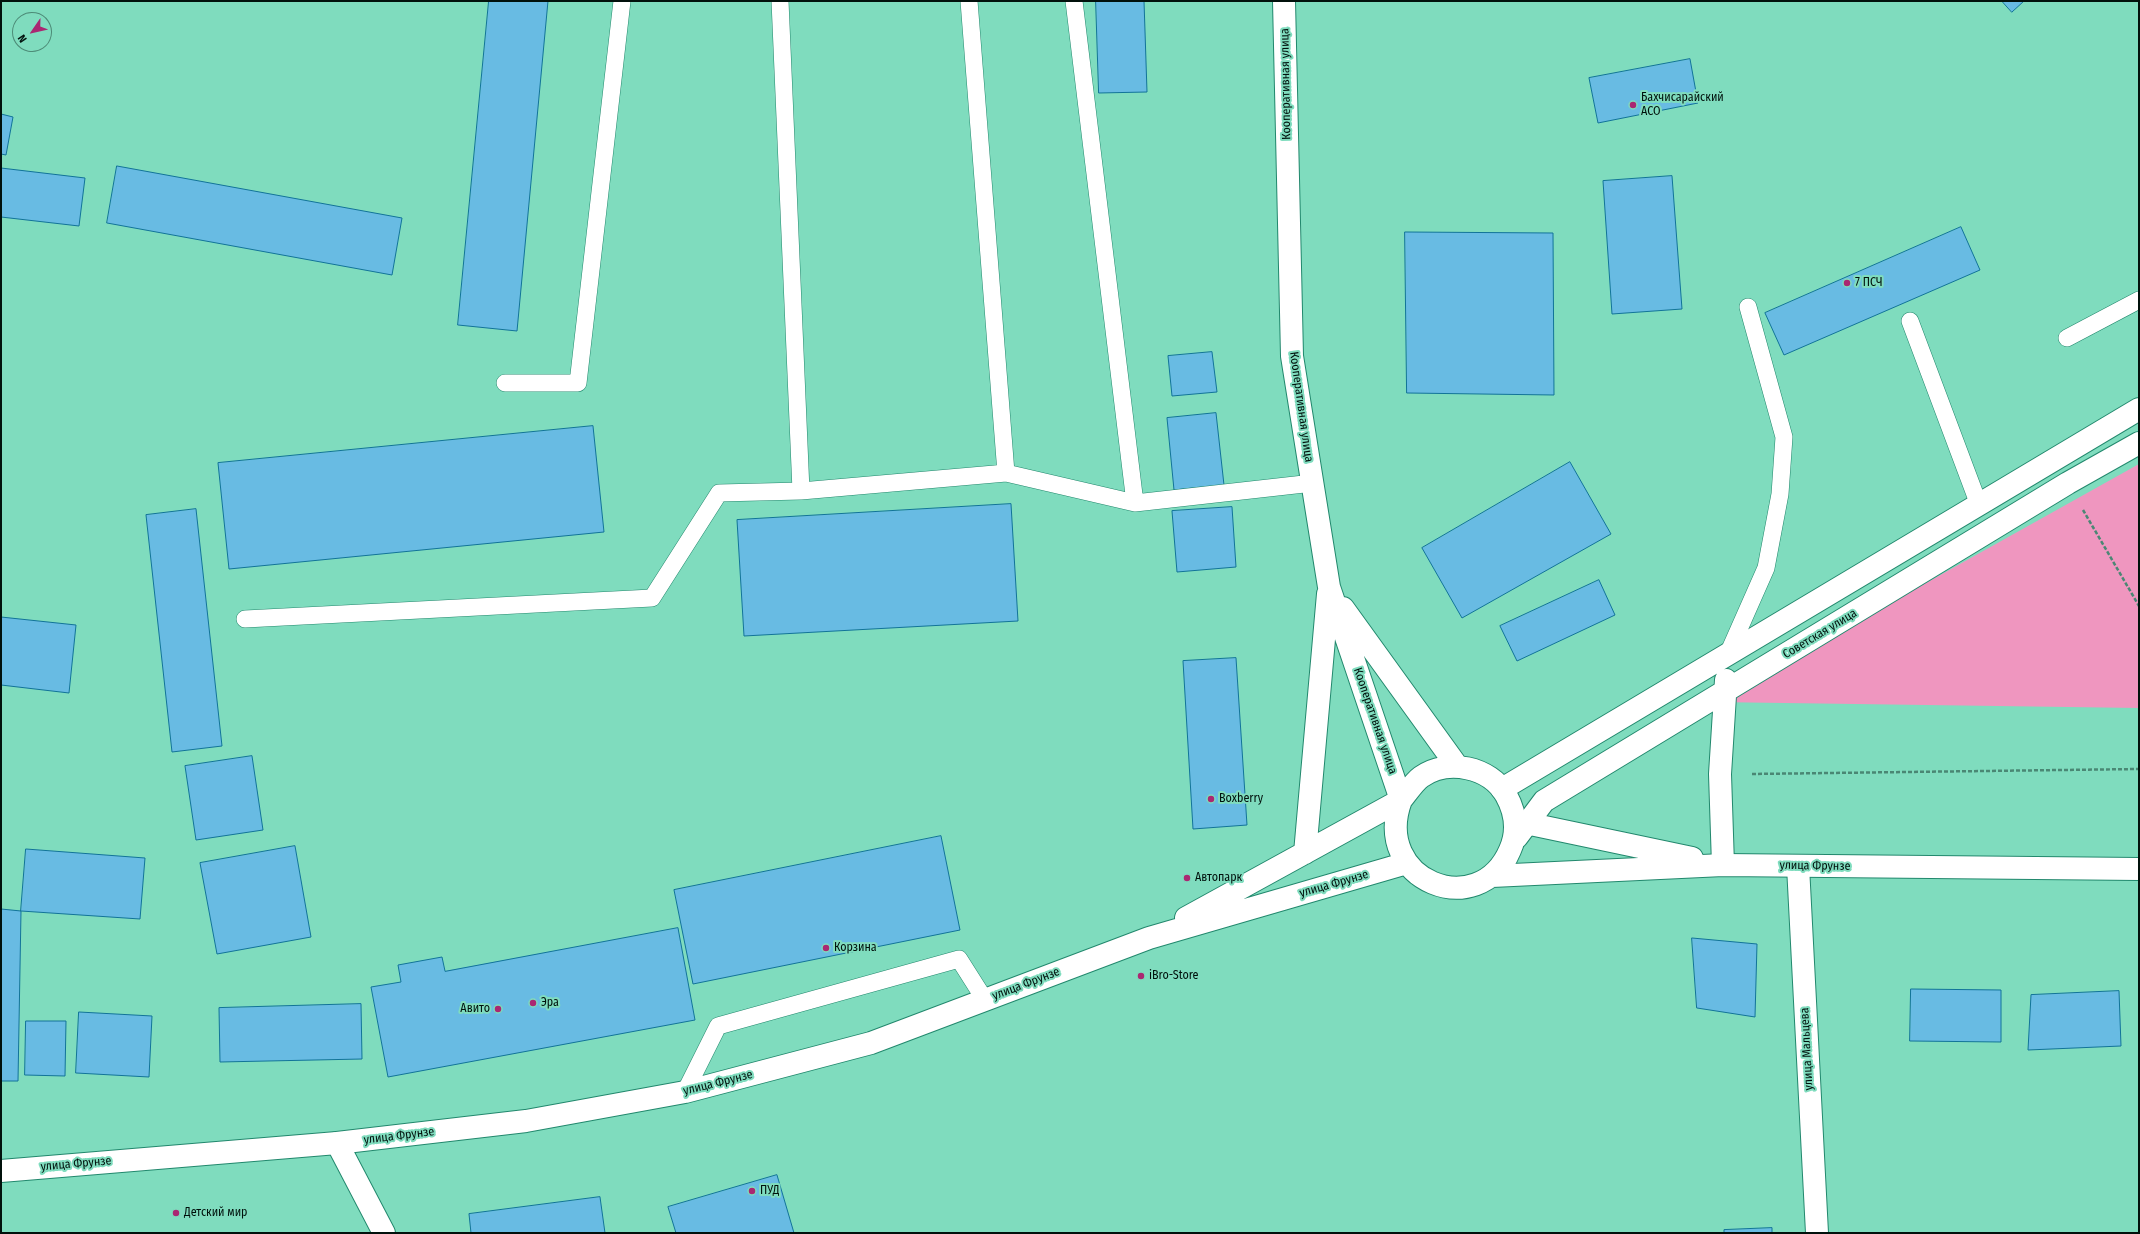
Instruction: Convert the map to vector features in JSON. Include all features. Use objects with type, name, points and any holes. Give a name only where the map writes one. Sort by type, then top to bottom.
[{"type":"main road","name":"Кооперативная улица","points":[[1284,1],[1292,356],[1329,587],[1402,800]]},
{"type":"main road","points":[[1502,789],[2139,409]]},
{"type":"main road","name":"Советская улица","points":[[1515,831],[1544,802],[2068,483],[2139,443]]},
{"type":"main road","points":[[1329,587],[1457,766]]},
{"type":"main road","points":[[1305,853],[1329,587]]},
{"type":"main road","points":[[1515,831],[1723,865],[1720,774],[1728,654]]},
{"type":"main road","points":[[1457,766],[1474,770],[1489,777],[1502,789],[1511,804],[1515,831],[1506,860],[1492,876],[1475,884],[1456,888],[1437,885],[1420,877],[1407,863],[1398,849],[1395,832],[1396,815],[1402,800],[1421,777],[1438,769],[1457,766]]},
{"type":"main road","points":[[1149,938],[1402,800]]},
{"type":"main road","name":"улица Фрунзе","points":[[1,1171],[337,1143],[526,1121],[685,1092],[871,1042],[1149,938],[1407,863]]},
{"type":"main road","name":"улица Фрунзе","points":[[1492,876],[1723,865],[2139,869]]},
{"type":"main road","name":"улица Мальцева","points":[[1798,866],[1816,1233]]},
{"type":"main road","points":[[337,1143],[384,1233]]},
{"type":"lane","points":[[505,383],[578,383],[622,1]]},
{"type":"lane","points":[[780,1],[801,491]]},
{"type":"lane","points":[[969,1],[1006,473]]},
{"type":"lane","points":[[1074,1],[1135,503]]},
{"type":"lane","points":[[2067,338],[2139,300]]},
{"type":"lane","points":[[1728,654],[1766,568],[1780,494],[1784,437],[1748,307]]},
{"type":"lane","points":[[1910,321],[1979,505]]},
{"type":"lane","points":[[245,619],[652,598],[719,493],[801,491],[1006,473],[1135,503],[1313,483]]},
{"type":"lane","points":[[685,1092],[718,1026],[959,959],[985,1000]]},
{"type":"path","points":[[2068,483],[2139,606]]},
{"type":"path","points":[[1720,774],[2139,769]]},
{"type":"shaded area","points":[[2139,464],[2139,708],[1713,702]]},
{"type":"building","points":[[489,1],[548,1],[517,331],[458,325]]},
{"type":"building","points":[[1096,1],[1144,1],[1147,92],[1099,93]]},
{"type":"building","points":[[2002,1],[2024,1],[2012,12]]},
{"type":"building","points":[[1690,59],[1698,103],[1598,123],[1589,78]]},
{"type":"building","points":[[1,114],[13,117],[6,155],[1,154]]},
{"type":"building","points":[[117,166],[402,218],[392,275],[107,223]]},
{"type":"building","points":[[1,168],[85,178],[79,226],[1,217]]},
{"type":"building","points":[[1672,176],[1682,309],[1612,314],[1603,181]]},
{"type":"building","points":[[1961,227],[1980,270],[1784,355],[1765,313]]},
{"type":"building","points":[[1405,232],[1553,233],[1554,395],[1407,393]]},
{"type":"building","points":[[1212,352],[1217,392],[1172,396],[1168,356]]},
{"type":"building","points":[[1216,413],[1224,485],[1174,490],[1167,418]]},
{"type":"building","points":[[593,426],[604,532],[229,569],[218,463]]},
{"type":"building","points":[[1570,462],[1611,534],[1462,618],[1422,548]]},
{"type":"building","points":[[1011,504],[1018,621],[744,636],[737,520]]},
{"type":"building","points":[[1232,507],[1236,567],[1177,572],[1172,511]]},
{"type":"building","points":[[196,509],[222,746],[172,752],[146,515]]},
{"type":"building","points":[[1599,580],[1615,615],[1517,661],[1500,626]]},
{"type":"building","points":[[1,617],[76,625],[69,693],[1,685]]},
{"type":"building","points":[[1236,658],[1247,825],[1193,829],[1183,661]]},
{"type":"building","points":[[252,756],[263,830],[196,840],[185,766]]},
{"type":"building","points":[[941,836],[960,930],[693,984],[674,890]]},
{"type":"building","points":[[295,846],[311,937],[217,954],[200,863]]},
{"type":"building","points":[[26,849],[145,858],[140,919],[21,911]]},
{"type":"building","points":[[1,909],[21,911],[18,1081],[1,1081]]},
{"type":"building","name":"Эра","points":[[678,928],[695,1020],[388,1077],[371,987],[401,982],[398,965],[442,957],[445,971]]},
{"type":"building","points":[[1692,938],[1757,944],[1755,1017],[1697,1008]]},
{"type":"building","points":[[1911,989],[2001,990],[2001,1042],[1910,1041]]},
{"type":"building","points":[[2119,991],[2121,1046],[2028,1050],[2031,995]]},
{"type":"building","points":[[361,1004],[362,1059],[220,1062],[219,1008]]},
{"type":"building","points":[[79,1012],[152,1016],[149,1077],[76,1073]]},
{"type":"building","points":[[26,1021],[66,1021],[65,1076],[25,1075]]},
{"type":"building","name":"ПУД","points":[[777,1175],[794,1233],[676,1233],[668,1207]]},
{"type":"building","points":[[600,1197],[605,1233],[471,1233],[469,1214]]},
{"type":"building","points":[[1772,1228],[1772,1233],[1724,1233],[1724,1230]]},
{"type":"place","name":"Бахчисарайский АСО","points":[[1633,105]]},
{"type":"place","name":"7 ПСЧ","points":[[1847,283]]},
{"type":"place","name":"Boxberry","points":[[1211,799]]},
{"type":"place","name":"Автопарк","points":[[1187,878]]},
{"type":"place","name":"Корзина","points":[[826,948]]},
{"type":"place","name":"iBro-Store","points":[[1141,976]]},
{"type":"place","name":"Эра","points":[[533,1003]]},
{"type":"place","name":"Авито","points":[[498,1009]]},
{"type":"place","name":"ПУД","points":[[752,1191]]},
{"type":"place","name":"Детский мир","points":[[176,1213]]}]
